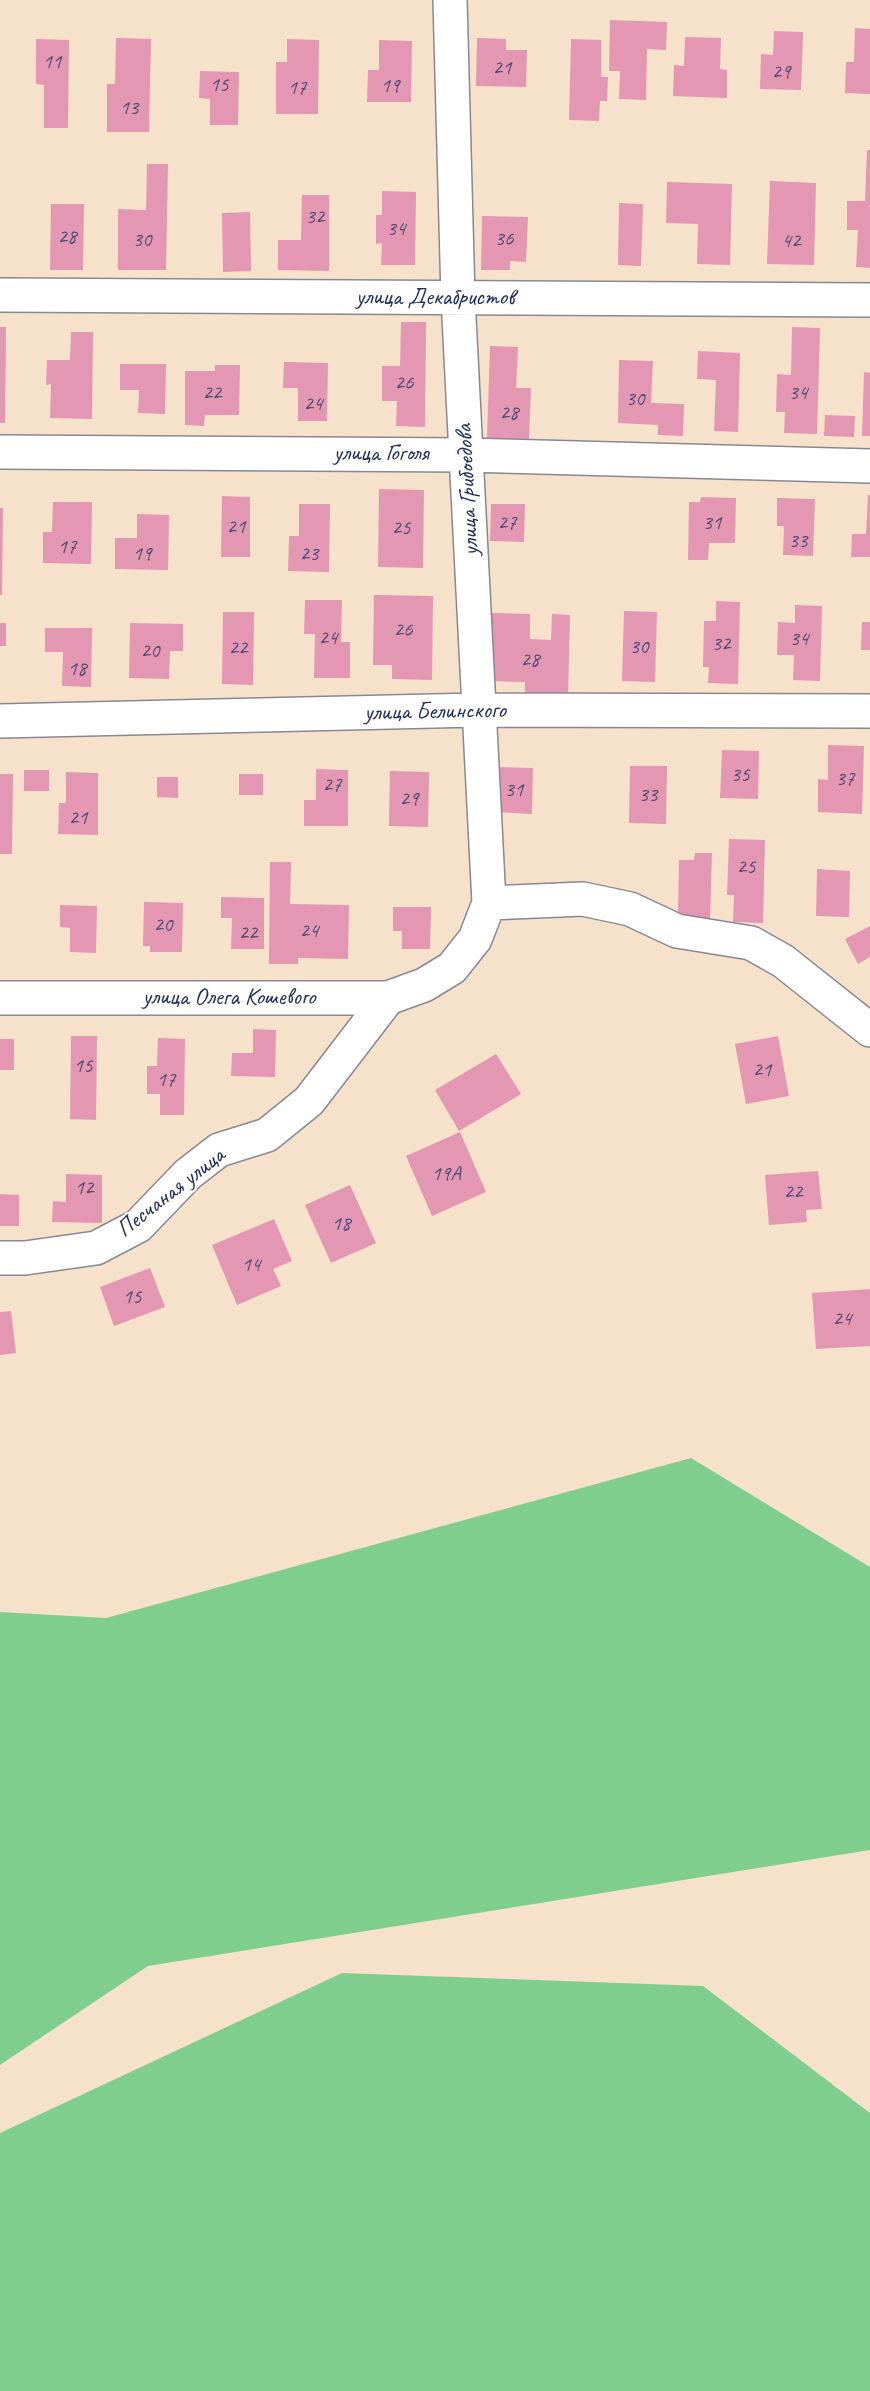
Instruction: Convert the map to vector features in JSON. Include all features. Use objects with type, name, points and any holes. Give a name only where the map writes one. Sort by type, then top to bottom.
[{"type":"street","name":"улица Грибоедова","points":[[450,0],[458,298],[477,711],[489,903],[475,939],[452,968]]},
{"type":"street","name":"улица Декабристов","points":[[0,295],[870,300]]},
{"type":"street","name":"улица Гоголя","points":[[0,452],[466,455],[870,466]]},
{"type":"street","name":"улица Белинского","points":[[0,721],[477,711],[870,711]]},
{"type":"street","points":[[489,903],[583,899],[630,909],[677,931],[752,943],[783,961],[870,1030]]},
{"type":"street","name":"улица Олега Кошевого","points":[[0,998],[388,998],[424,985],[452,968]]},
{"type":"street","name":"Песчаная улица","points":[[0,1258],[25,1258],[96,1248],[138,1226],[188,1174],[219,1150],[267,1135],[309,1101],[388,998]]},
{"type":"green space","points":[[691,1458],[870,1567],[870,1850],[148,1966],[0,2065],[0,1612],[106,1618]]},
{"type":"green space","points":[[342,1973],[703,1986],[870,2113],[870,2391],[0,2391],[0,2133]]},
{"type":"building","points":[[610,20],[667,22],[666,50],[647,49],[646,100],[619,99],[620,71],[609,71]]},
{"type":"building","points":[[855,28],[870,29],[870,94],[845,93],[846,62],[854,62]]},
{"type":"building","points":[[774,31],[803,32],[801,90],[760,89],[761,54],[773,55]]},
{"type":"building","points":[[685,37],[721,38],[720,69],[727,70],[727,98],[673,96],[674,65],[684,66]]},
{"type":"building","points":[[116,38],[151,39],[149,132],[107,132],[107,84],[115,84]]},
{"type":"building","points":[[477,38],[506,39],[506,50],[527,50],[526,87],[476,86]]},
{"type":"building","points":[[36,39],[69,40],[68,128],[44,128],[44,85],[36,84]]},
{"type":"building","points":[[287,39],[319,40],[318,114],[276,114],[276,62],[287,62]]},
{"type":"building","points":[[571,39],[601,40],[601,77],[608,77],[607,101],[600,101],[599,121],[569,120]]},
{"type":"building","points":[[379,40],[412,41],[411,102],[367,102],[368,70],[379,70]]},
{"type":"building","points":[[200,71],[239,72],[238,125],[210,125],[210,99],[199,98]]},
{"type":"building","points":[[867,150],[870,150],[870,268],[856,267],[858,230],[847,230],[847,201],[865,201]]},
{"type":"building","points":[[147,164],[168,164],[166,270],[118,270],[118,209],[146,210]]},
{"type":"building","points":[[770,181],[816,183],[814,265],[767,264]]},
{"type":"building","points":[[667,182],[732,184],[730,265],[697,264],[698,224],[666,223]]},
{"type":"building","points":[[382,191],[416,192],[415,265],[381,265],[382,243],[376,244],[376,215],[382,215]]},
{"type":"building","points":[[302,195],[329,195],[329,271],[278,270],[278,240],[301,240]]},
{"type":"building","points":[[619,203],[643,204],[641,266],[618,265]]},
{"type":"building","points":[[51,204],[84,204],[83,270],[50,270]]},
{"type":"building","points":[[250,212],[251,271],[223,272],[222,213]]},
{"type":"building","points":[[482,216],[528,217],[526,262],[510,261],[510,270],[481,270]]},
{"type":"building","points":[[401,322],[426,322],[425,427],[396,426],[397,401],[382,401],[382,366],[400,366]]},
{"type":"building","points":[[0,327],[6,327],[5,423],[0,423]]},
{"type":"building","points":[[792,327],[820,328],[817,434],[784,433],[785,412],[776,412],[777,374],[791,375]]},
{"type":"building","points":[[71,332],[93,332],[92,419],[50,418],[51,384],[46,385],[47,360],[70,360]]},
{"type":"building","points":[[490,346],[518,347],[516,388],[531,388],[529,439],[487,438]]},
{"type":"building","points":[[698,351],[740,353],[738,432],[714,431],[716,380],[697,379]]},
{"type":"building","points":[[619,360],[653,361],[651,403],[684,404],[683,436],[658,435],[658,425],[618,423]]},
{"type":"building","points":[[284,362],[328,363],[327,421],[298,421],[298,388],[283,388]]},
{"type":"building","points":[[120,364],[166,364],[165,414],[138,413],[139,390],[120,390]]},
{"type":"building","points":[[215,365],[240,365],[239,415],[205,415],[204,426],[185,425],[185,371],[215,371]]},
{"type":"building","points":[[864,372],[870,373],[870,436],[862,436]]},
{"type":"building","points":[[825,415],[855,416],[854,437],[824,436]]},
{"type":"building","points":[[379,489],[424,490],[423,568],[378,567]]},
{"type":"building","points":[[868,495],[870,495],[870,557],[851,557],[852,534],[866,534]]},
{"type":"building","points":[[222,496],[250,497],[250,557],[221,557]]},
{"type":"building","points":[[701,497],[736,498],[735,543],[709,543],[708,560],[688,560],[689,502],[700,502]]},
{"type":"building","points":[[777,498],[815,499],[813,556],[783,555],[784,526],[777,526]]},
{"type":"building","points":[[53,502],[92,502],[91,564],[43,563],[43,532],[52,532]]},
{"type":"building","points":[[299,504],[330,504],[329,572],[288,571],[289,536],[299,536]]},
{"type":"building","points":[[491,504],[525,504],[524,542],[490,541]]},
{"type":"building","points":[[0,508],[3,508],[2,595],[0,595]]},
{"type":"building","points":[[137,514],[169,515],[168,570],[115,569],[115,538],[137,538]]},
{"type":"building","points":[[374,595],[433,596],[432,680],[392,679],[392,665],[373,665]]},
{"type":"building","points":[[305,600],[342,600],[341,642],[350,642],[350,678],[314,678],[315,634],[304,634]]},
{"type":"building","points":[[716,601],[740,602],[738,684],[708,683],[709,667],[703,667],[704,621],[716,621]]},
{"type":"building","points":[[795,605],[822,606],[820,681],[793,680],[794,655],[777,655],[778,622],[795,623]]},
{"type":"building","points":[[624,611],[657,612],[655,682],[622,681]]},
{"type":"building","points":[[223,612],[254,612],[253,685],[222,684]]},
{"type":"building","points":[[491,613],[530,614],[530,639],[551,640],[552,614],[570,615],[568,695],[525,694],[525,682],[489,681]]},
{"type":"building","points":[[862,622],[870,622],[870,650],[861,650]]},
{"type":"building","points":[[0,623],[6,623],[6,646],[0,646]]},
{"type":"building","points":[[130,623],[183,624],[183,651],[170,651],[169,679],[129,678]]},
{"type":"building","points":[[45,628],[92,628],[91,687],[62,686],[63,652],[45,652]]},
{"type":"building","points":[[828,745],[864,746],[862,814],[818,812],[818,779],[828,780]]},
{"type":"building","points":[[722,750],[759,751],[758,799],[720,798]]},
{"type":"building","points":[[630,766],[667,766],[666,824],[629,823]]},
{"type":"building","points":[[496,767],[533,768],[532,814],[495,812]]},
{"type":"building","points":[[316,769],[348,770],[348,826],[304,826],[304,800],[316,800]]},
{"type":"building","points":[[24,770],[49,770],[49,791],[24,791]]},
{"type":"building","points":[[390,771],[429,772],[428,827],[389,826]]},
{"type":"building","points":[[66,772],[98,773],[98,835],[58,834],[59,803],[66,803]]},
{"type":"building","points":[[0,774],[13,774],[12,854],[0,854]]},
{"type":"building","points":[[239,774],[263,774],[263,795],[239,795]]},
{"type":"building","points":[[157,777],[178,777],[178,798],[157,797]]},
{"type":"building","points":[[729,839],[765,840],[763,923],[733,922],[734,895],[727,895]]},
{"type":"building","points":[[695,853],[712,853],[710,919],[678,918],[679,860],[694,860]]},
{"type":"building","points":[[270,862],[291,862],[290,904],[349,905],[348,959],[298,958],[298,964],[269,964]]},
{"type":"building","points":[[817,869],[850,871],[849,917],[816,916]]},
{"type":"building","points":[[221,897],[264,898],[264,949],[231,949],[232,918],[221,918]]},
{"type":"building","points":[[144,902],[183,903],[182,952],[150,952],[150,946],[143,946]]},
{"type":"building","points":[[60,905],[97,906],[96,953],[70,952],[70,928],[60,927]]},
{"type":"building","points":[[393,907],[431,907],[430,949],[402,949],[402,931],[393,931]]},
{"type":"building","points":[[870,926],[870,957],[858,964],[845,939]]},
{"type":"building","points":[[253,1029],[276,1030],[275,1077],[231,1076],[232,1053],[253,1053]]},
{"type":"building","points":[[71,1036],[97,1036],[96,1120],[70,1119]]},
{"type":"building","points":[[778,1036],[789,1096],[746,1104],[735,1044]]},
{"type":"building","points":[[158,1038],[185,1039],[184,1115],[160,1115],[160,1094],[147,1094],[147,1066],[157,1066]]},
{"type":"building","points":[[0,1039],[14,1039],[14,1070],[0,1070]]},
{"type":"building","points":[[496,1054],[521,1094],[459,1131],[435,1090]]},
{"type":"building","points":[[460,1132],[486,1192],[432,1216],[406,1156]]},
{"type":"building","points":[[818,1171],[822,1209],[806,1210],[807,1222],[769,1225],[765,1175]]},
{"type":"building","points":[[66,1174],[102,1175],[102,1223],[52,1222],[53,1201],[66,1202]]},
{"type":"building","points":[[350,1185],[376,1243],[331,1263],[305,1205]]},
{"type":"building","points":[[0,1194],[19,1195],[19,1226],[0,1226]]},
{"type":"building","points":[[274,1219],[292,1261],[273,1269],[281,1286],[237,1305],[212,1245]]},
{"type":"building","points":[[150,1268],[165,1307],[114,1326],[100,1287]]},
{"type":"building","points":[[870,1289],[870,1346],[816,1349],[812,1293]]},
{"type":"building","points":[[11,1311],[16,1353],[0,1355],[0,1312]]}]
